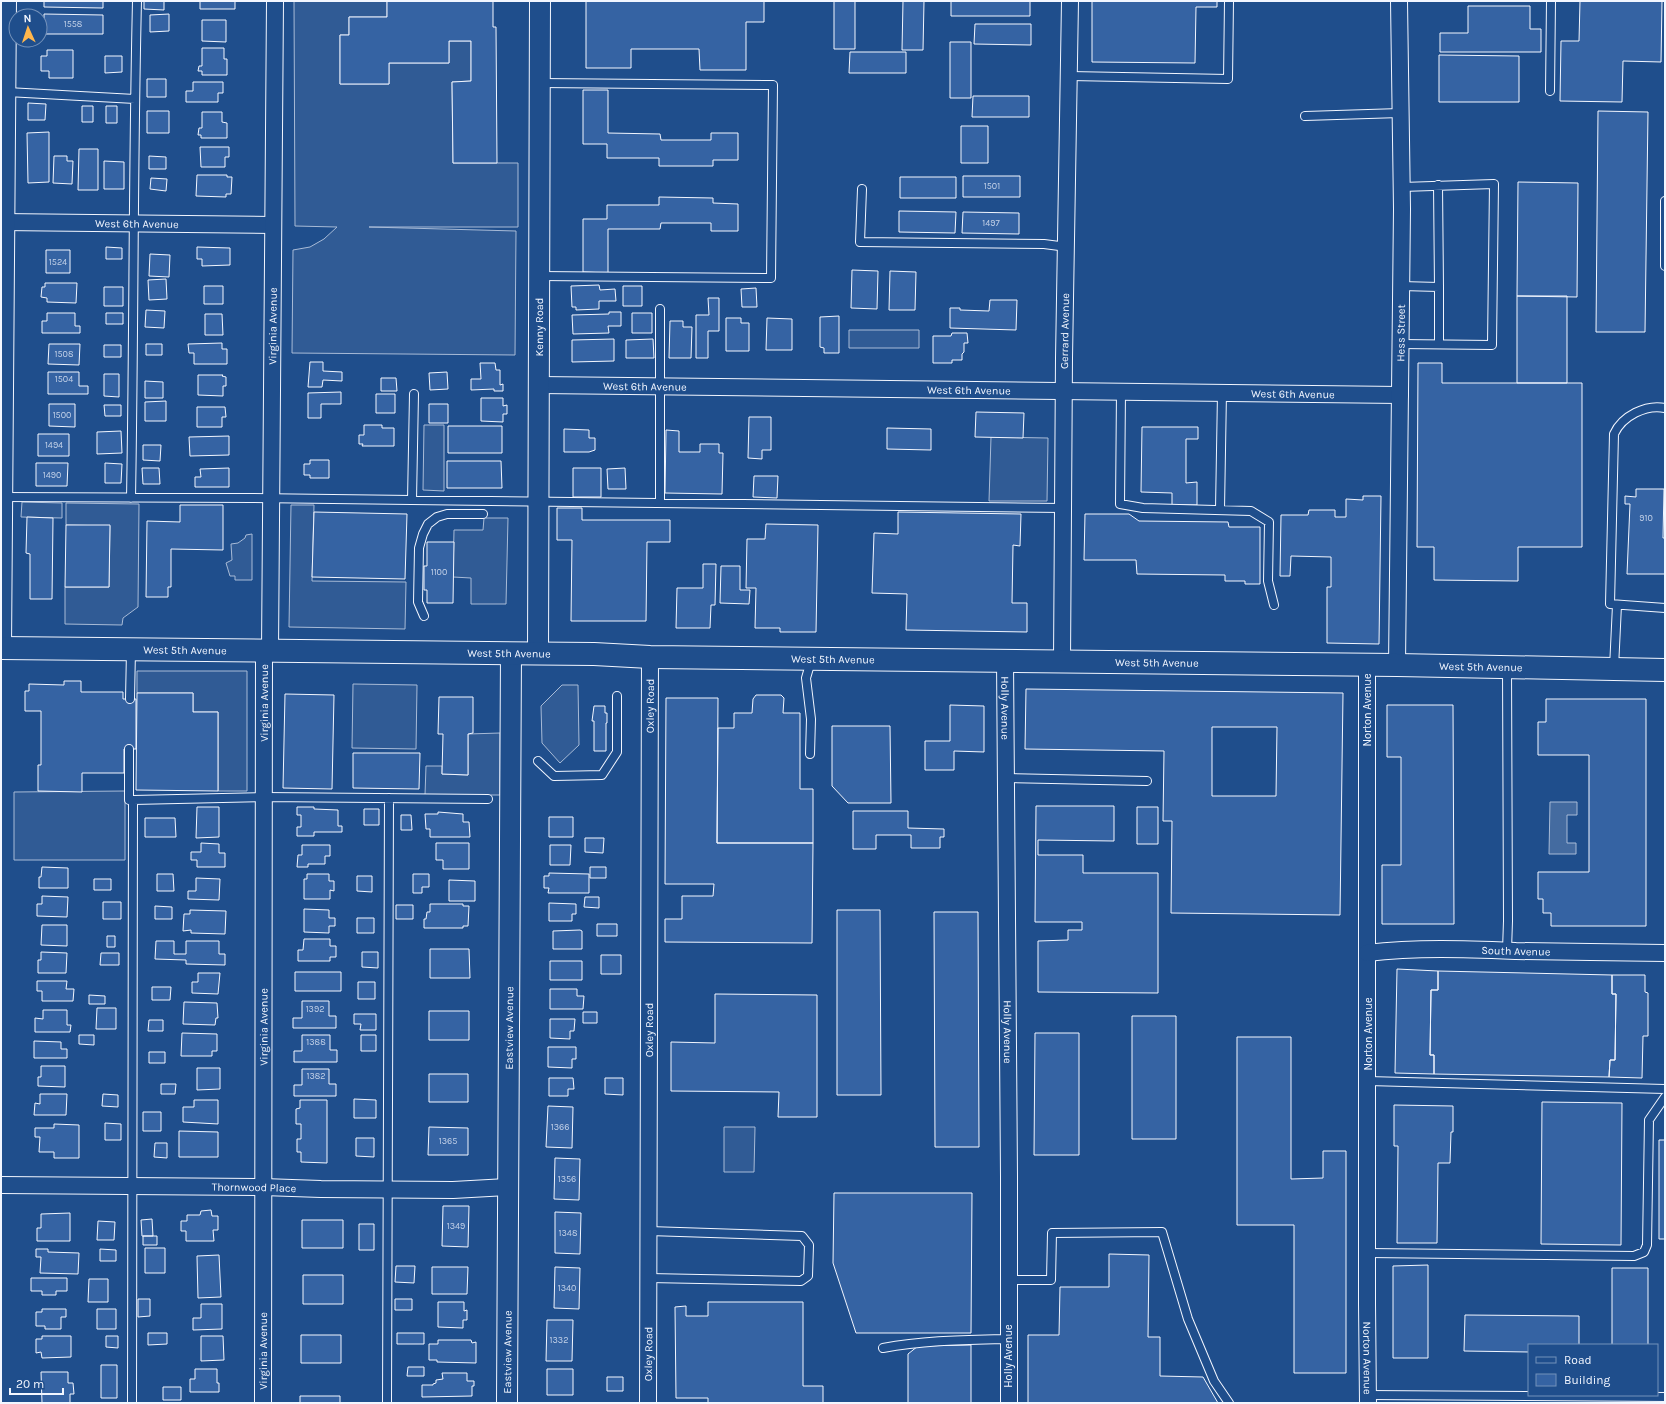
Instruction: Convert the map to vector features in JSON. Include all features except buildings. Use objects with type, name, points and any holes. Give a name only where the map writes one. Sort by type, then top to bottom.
[{"type":"main road","name":"West 5th Avenue","points":[[2,648],[594,654],[650,657],[1397,665],[1665,670]]},
{"type":"street","points":[[2,648],[4,222],[8,1]]},
{"type":"street","name":"Virginia Avenue","points":[[263,1403],[264,797],[271,498],[275,1]]},
{"type":"street","name":"Kenny Road","points":[[538,654],[540,1]]},
{"type":"street","name":"Gerrard Avenue","points":[[1062,661],[1064,390],[1070,1]]},
{"type":"street","name":"Hess Street","points":[[1397,665],[1402,187],[1399,1]]},
{"type":"street","name":"West 6th Avenue","points":[[4,222],[273,225]]},
{"type":"street","name":"West 6th Avenue","points":[[539,385],[1400,395]]},
{"type":"street","name":"Eastview Avenue","points":[[507,1403],[511,653]]},
{"type":"street","name":"Oxley Road","points":[[648,1403],[650,657]]},
{"type":"street","name":"Holly Avenue","points":[[1006,660],[1009,1403]]},
{"type":"street","name":"Norton Avenue","points":[[1367,665],[1368,1399]]},
{"type":"street","name":"South Avenue","points":[[1367,952],[1400,949],[1665,953]]},
{"type":"street","name":"Thornwood Place","points":[[1,1185],[453,1190],[507,1187]]},
{"type":"lane","points":[[132,498],[137,1]]},
{"type":"lane","points":[[1070,76],[1228,79],[1229,1]]},
{"type":"lane","points":[[1550,91],[1551,1]]},
{"type":"lane","points":[[539,276],[771,278],[773,85],[540,83]]},
{"type":"lane","points":[[7,92],[135,99]]},
{"type":"lane","points":[[1305,116],[1400,113]]},
{"type":"lane","points":[[1400,344],[1492,345],[1494,184],[1402,187]]},
{"type":"lane","points":[[1438,185],[1439,344]]},
{"type":"lane","points":[[862,188],[860,242],[1044,244],[1067,247]]},
{"type":"lane","points":[[1665,201],[1665,266]]},
{"type":"lane","points":[[1401,286],[1439,287]]},
{"type":"lane","points":[[660,309],[660,503]]},
{"type":"lane","points":[[1121,391],[1120,504],[1143,508],[1251,511],[1269,522],[1268,581],[1274,605]]},
{"type":"lane","points":[[1220,509],[1222,392]]},
{"type":"lane","points":[[412,500],[414,394]]},
{"type":"lane","points":[[1665,408],[1657,407],[1645,409],[1636,413],[1621,423],[1614,434],[1610,604],[1665,608]]},
{"type":"lane","points":[[3,497],[271,498],[1064,508]]},
{"type":"lane","points":[[424,616],[418,602],[419,548],[428,524],[437,517],[447,514],[483,514]]},
{"type":"lane","points":[[1614,669],[1616,605]]},
{"type":"lane","points":[[130,699],[131,649]]},
{"type":"lane","points":[[810,754],[811,719],[806,678],[812,658]]},
{"type":"lane","points":[[1507,667],[1507,950]]},
{"type":"lane","points":[[538,760],[554,776],[602,775],[617,752],[617,696]]},
{"type":"lane","points":[[128,800],[129,749]]},
{"type":"lane","points":[[1006,778],[1147,781]]},
{"type":"lane","points":[[132,1403],[133,800],[264,797],[488,799]]},
{"type":"lane","points":[[387,1403],[389,1189],[387,982],[389,798]]},
{"type":"lane","points":[[1368,1081],[1665,1089]]},
{"type":"lane","points":[[1368,1253],[1634,1256],[1644,1252],[1647,1245],[1649,1120],[1665,1097]]},
{"type":"lane","points":[[649,1231],[802,1236],[809,1245],[808,1276],[801,1282],[649,1278]]},
{"type":"lane","points":[[1008,1280],[1051,1280],[1052,1233],[1162,1232],[1188,1319],[1214,1381],[1229,1403]]},
{"type":"lane","points":[[883,1348],[935,1340],[1008,1339]]},
{"type":"lane","points":[[1368,1399],[1665,1397]]},
{"type":"shaded area","points":[[294,1],[387,1],[387,17],[349,17],[349,35],[340,35],[340,84],[389,84],[389,63],[449,63],[449,41],[471,41],[471,81],[452,82],[453,163],[518,163],[518,227],[369,227],[516,231],[515,355],[292,353],[293,250],[310,247],[324,239],[337,227],[295,226]]},
{"type":"shaded area","points":[[849,330],[919,330],[919,348],[849,348]]},
{"type":"shaded area","points":[[424,425],[444,425],[444,491],[423,490]]},
{"type":"shaded area","points":[[991,437],[1048,438],[1047,501],[989,501]]},
{"type":"shaded area","points":[[22,502],[62,503],[62,518],[21,517]]},
{"type":"shaded area","points":[[66,503],[139,504],[138,607],[123,618],[122,625],[65,624],[65,587],[109,587],[110,526],[66,525]]},
{"type":"shaded area","points":[[291,505],[314,505],[312,581],[406,582],[405,629],[289,627]]},
{"type":"shaded area","points":[[484,518],[508,518],[506,604],[471,604],[471,578],[453,577],[454,530],[483,530]]},
{"type":"shaded area","points":[[252,534],[252,580],[235,580],[235,576],[230,576],[226,563],[232,560],[231,544],[238,543],[245,538],[246,535]]},
{"type":"shaded area","points":[[137,671],[247,671],[247,791],[218,791],[218,712],[193,712],[193,693],[137,693]]},
{"type":"shaded area","points":[[353,684],[417,685],[416,749],[352,748]]},
{"type":"shaded area","points":[[562,685],[578,685],[579,745],[560,763],[542,743],[541,706]]},
{"type":"shaded area","points":[[500,733],[500,795],[425,795],[426,766],[442,766],[442,774],[468,775],[468,734]]},
{"type":"shaded area","points":[[125,791],[125,860],[14,860],[14,792]]},
{"type":"shaded area","points":[[1550,802],[1577,802],[1577,815],[1567,815],[1567,843],[1576,843],[1576,854],[1549,854]]},
{"type":"shaded area","points":[[724,1127],[755,1127],[754,1172],[724,1172]]}]
